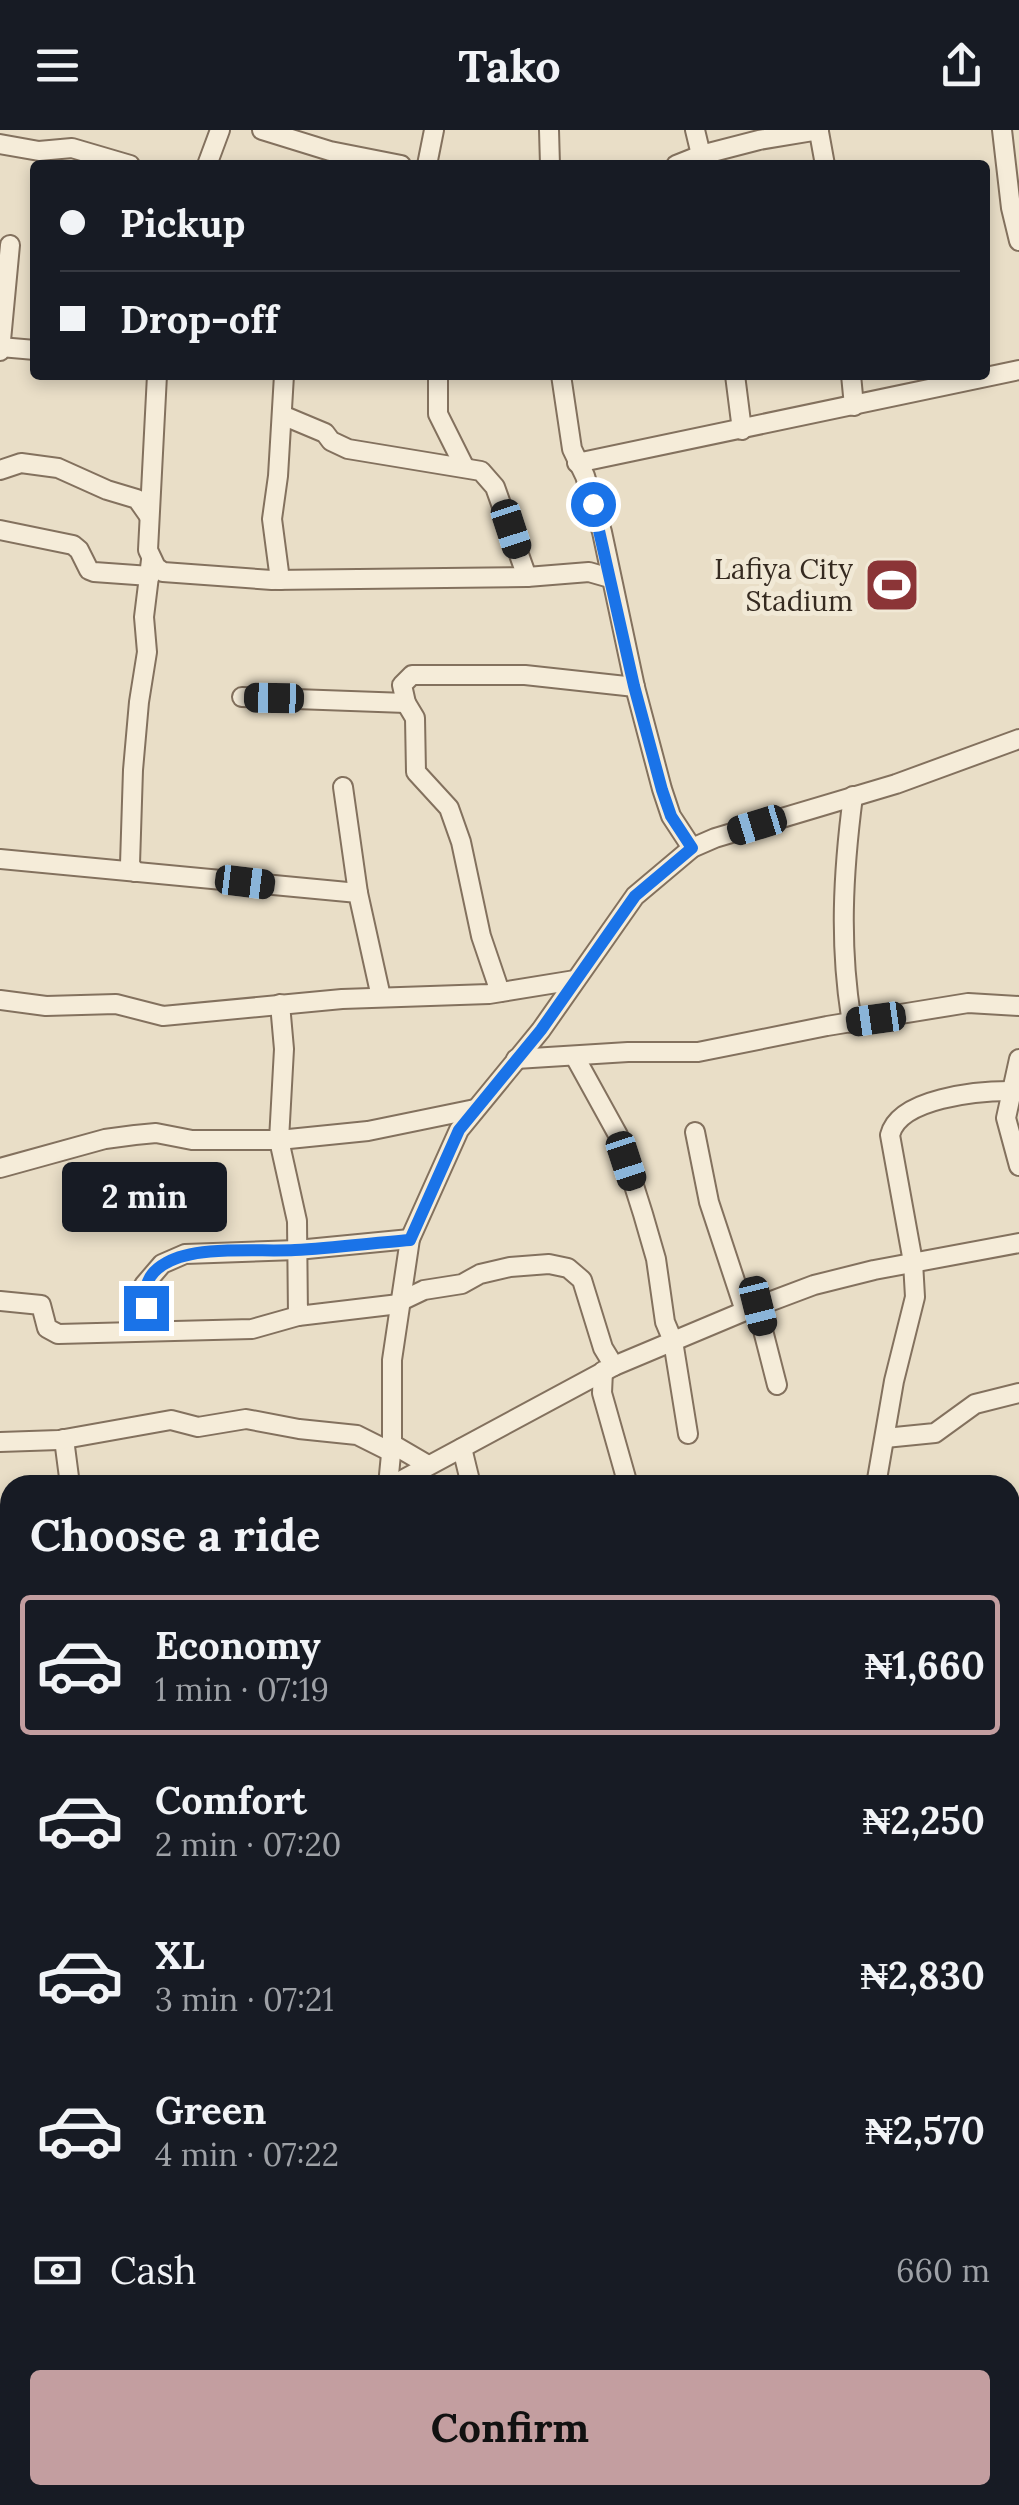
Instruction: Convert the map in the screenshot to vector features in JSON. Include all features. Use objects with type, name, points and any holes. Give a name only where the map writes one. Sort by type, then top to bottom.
[{"type":"street","points":[[5,130],[0,144],[39,150],[72,148],[113,160]]},
{"type":"street","points":[[209,160],[220,130]]},
{"type":"street","points":[[262,130],[355,160]]},
{"type":"street","points":[[427,160],[434,130]]},
{"type":"street","points":[[548,130],[550,160]]},
{"type":"street","points":[[694,130],[701,160],[759,140],[819,131],[824,160]]},
{"type":"street","points":[[1002,130],[1019,241]]},
{"type":"street","points":[[10,245],[0,349],[30,350]]},
{"type":"street","points":[[990,376],[1019,370]]},
{"type":"street","points":[[128,868],[133,770],[147,652],[144,618],[154,573],[149,516],[143,496],[155,380]]},
{"type":"street","points":[[280,580],[272,519],[284,380]]},
{"type":"street","points":[[438,380],[438,414],[464,466]]},
{"type":"street","points":[[562,380],[572,449],[585,476],[606,556],[634,686],[671,816],[692,848]]},
{"type":"street","points":[[736,380],[742,430]]},
{"type":"street","points":[[851,380],[854,406]]},
{"type":"street","points":[[576,463],[973,380]]},
{"type":"street","points":[[282,415],[325,433],[348,450],[481,471],[494,487],[527,578]]},
{"type":"street","points":[[4,464],[58,468],[108,490],[143,496]]},
{"type":"street","points":[[0,530],[73,545],[80,550],[88,570],[94,572],[280,580],[527,578],[589,572],[610,578]]},
{"type":"street","points":[[589,572],[606,556]]},
{"type":"street","points":[[500,992],[449,808],[416,772],[415,718],[402,686],[412,674],[525,674],[634,686]]},
{"type":"street","points":[[242,697],[406,703]]},
{"type":"street","points":[[391,1475],[392,1360],[410,1240],[459,1130],[541,1030],[635,896],[692,848],[1019,739]]},
{"type":"street","points":[[343,787],[358,893],[380,997]]},
{"type":"street","points":[[852,1022],[842,950],[845,858],[853,796]]},
{"type":"street","points":[[0,859],[128,868],[336,894],[358,893]]},
{"type":"street","points":[[0,1000],[46,1006],[116,1004],[163,1016],[280,1004],[500,992],[575,980]]},
{"type":"street","points":[[280,1004],[284,1050],[279,1140],[297,1221],[298,1316]]},
{"type":"street","points":[[516,1059],[698,1052],[968,1004],[1019,1006]]},
{"type":"street","points":[[575,1057],[618,1134],[656,1259],[688,1434]]},
{"type":"street","points":[[1019,1060],[1006,1118],[1019,1166]]},
{"type":"street","points":[[878,1475],[894,1381],[914,1298],[913,1262],[890,1135],[892,1127],[900,1117],[939,1100],[983,1091],[1010,1091]]},
{"type":"street","points":[[0,1168],[105,1138],[134,1134],[156,1133],[192,1140],[279,1140],[368,1131],[475,1109]]},
{"type":"street","points":[[695,1132],[709,1202],[777,1386]]},
{"type":"street","points":[[147,1331],[144,1284],[162,1264],[186,1254],[410,1240]]},
{"type":"street","points":[[410,1475],[608,1369],[814,1285],[913,1262],[1019,1244]]},
{"type":"street","points":[[0,1301],[40,1305],[47,1328],[58,1334],[252,1328],[298,1316],[400,1303],[424,1290],[462,1284],[480,1274],[510,1267],[550,1264],[568,1268],[582,1280],[604,1348],[608,1369],[602,1392],[625,1475]]},
{"type":"street","points":[[404,1278],[424,1290]]},
{"type":"street","points":[[581,1383],[602,1392]]},
{"type":"street","points":[[885,1438],[936,1432],[976,1404],[1019,1393]]},
{"type":"street","points":[[0,1442],[64,1439],[170,1420],[198,1427],[246,1418],[357,1435],[428,1466]]},
{"type":"street","points":[[64,1439],[69,1475]]},
{"type":"street","points":[[462,1448],[469,1475]]},
{"type":"place","name":"Lafiya City Stadium","points":[[892,585]]},
{"type":"route","points":[[146,1308],[144,1284],[148,1278],[162,1264],[186,1254],[410,1240],[459,1130],[541,1030],[635,896],[692,848],[671,816],[662,790],[593,504]]}]
